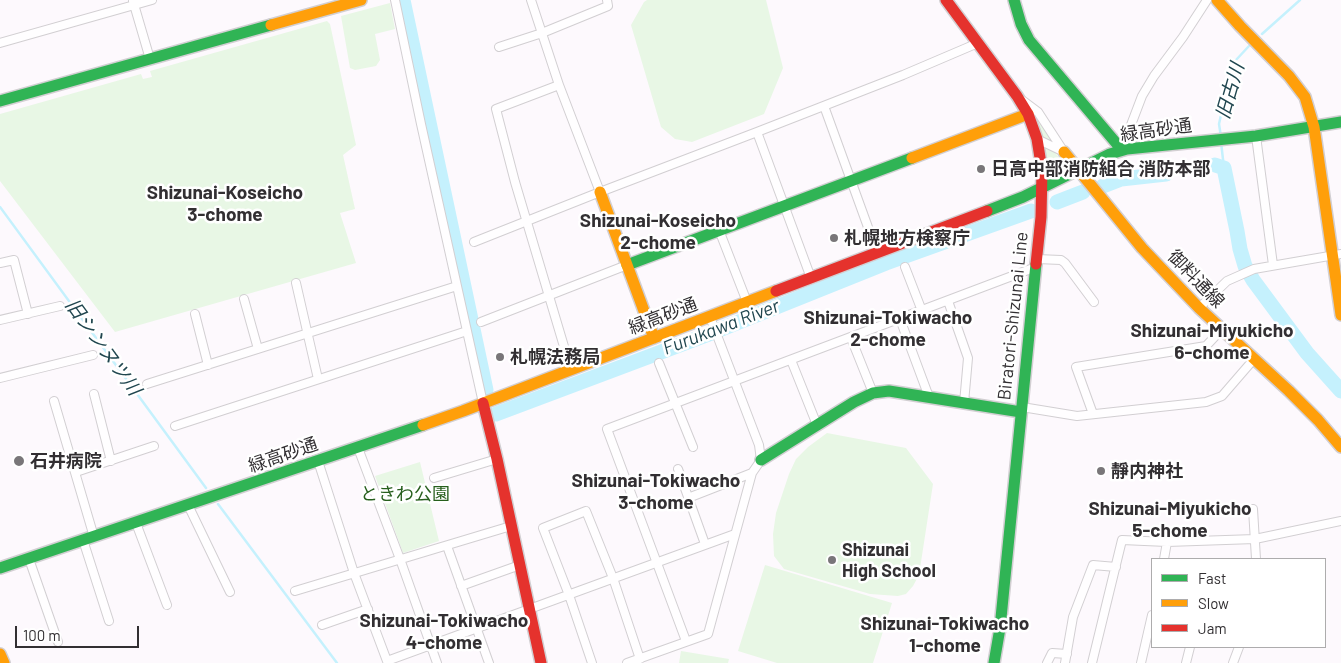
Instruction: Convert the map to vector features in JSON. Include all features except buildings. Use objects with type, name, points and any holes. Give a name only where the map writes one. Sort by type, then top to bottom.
[{"type":"street","points":[[0,43],[133,2],[152,0]]},
{"type":"street","points":[[395,0],[542,663]]},
{"type":"street","points":[[531,0],[558,85],[628,265],[654,338]]},
{"type":"street","points":[[499,47],[542,33],[608,6],[607,0]]},
{"type":"street","name":"Biratori-Shizunai Line","points":[[946,0],[1017,96],[1028,114],[1037,139],[1042,170],[1037,263],[1000,628],[994,663]]},
{"type":"street","points":[[1014,0],[1021,24],[1029,40],[1065,84],[1125,150]]},
{"type":"street","points":[[1125,150],[1126,138],[1142,96],[1207,0]]},
{"type":"street","points":[[1217,0],[1284,70],[1308,104],[1314,127],[1337,255],[1341,315]]},
{"type":"street","points":[[0,102],[354,1]]},
{"type":"street","points":[[133,2],[150,59]]},
{"type":"street","points":[[474,242],[903,75],[978,43]]},
{"type":"street","points":[[558,85],[496,109],[548,296],[571,370]]},
{"type":"street","points":[[1017,96],[1038,112],[1064,152]]},
{"type":"street","points":[[824,106],[877,252]]},
{"type":"street","points":[[481,322],[1028,114]]},
{"type":"street","name":"緑高砂通","points":[[0,568],[358,448],[654,338],[711,321],[747,302],[1023,196],[1110,154],[1125,150],[1256,136],[1341,122]]},
{"type":"street","points":[[757,132],[812,278]]},
{"type":"street","points":[[1256,136],[1273,265]]},
{"type":"street","points":[[1037,139],[1064,152]]},
{"type":"street","name":"御料通線","points":[[1064,152],[1142,248],[1221,330],[1318,420],[1341,447]]},
{"type":"street","points":[[719,230],[747,302]]},
{"type":"street","points":[[1199,308],[1227,281],[1254,268],[1337,255]]},
{"type":"street","points":[[0,263],[14,260],[28,314]]},
{"type":"street","points":[[686,641],[608,429],[948,301],[1037,263],[1061,260],[1094,302]]},
{"type":"street","points":[[905,267],[922,311]]},
{"type":"street","points":[[296,283],[318,379]]},
{"type":"street","points":[[147,384],[457,286]]},
{"type":"street","points":[[244,299],[258,349]]},
{"type":"street","points":[[948,301],[968,358],[964,403]]},
{"type":"street","points":[[0,320],[60,306]]},
{"type":"street","points":[[195,314],[208,365]]},
{"type":"street","points":[[900,319],[929,397]]},
{"type":"street","points":[[711,321],[759,445],[761,460]]},
{"type":"street","points":[[1093,414],[1076,368],[1206,346],[1221,330]]},
{"type":"street","points":[[175,426],[467,331]]},
{"type":"street","points":[[851,338],[873,393]]},
{"type":"street","points":[[0,378],[94,355]]},
{"type":"street","points":[[628,663],[708,634],[752,473],[761,460],[854,402],[873,393],[889,391],[964,403],[1077,416],[1206,402],[1222,396],[1254,359]]},
{"type":"street","points":[[791,360],[817,425]]},
{"type":"street","points":[[659,363],[692,447]]},
{"type":"street","points":[[94,394],[111,461]]},
{"type":"street","points":[[54,402],[76,472],[89,538],[109,620]]},
{"type":"street","points":[[76,472],[154,446]]},
{"type":"street","points":[[358,448],[438,663]]},
{"type":"street","points":[[434,478],[497,459]]},
{"type":"street","points":[[318,461],[385,662],[735,534]]},
{"type":"street","points":[[678,469],[705,544]]},
{"type":"street","points":[[688,498],[752,473]]},
{"type":"street","points":[[188,505],[230,592]]},
{"type":"street","points":[[1253,509],[1256,558]]},
{"type":"street","points":[[592,663],[569,595],[543,528],[586,511],[613,578],[640,659]]},
{"type":"street","points":[[1092,663],[1122,540],[1166,542],[1255,538],[1341,521]]},
{"type":"street","points":[[136,523],[168,605]]},
{"type":"street","points":[[295,591],[512,526]]},
{"type":"street","points":[[1164,558],[1166,542]]},
{"type":"street","points":[[447,546],[489,663]]},
{"type":"street","points":[[29,559],[58,642]]},
{"type":"street","points":[[461,586],[520,565]]},
{"type":"street","points":[[1066,663],[1073,617],[1093,565],[1116,567]]},
{"type":"street","points":[[322,624],[368,609]]},
{"type":"street","points":[[1141,663],[1151,619]]},
{"type":"street","points":[[1186,663],[1190,648]]},
{"type":"street","points":[[1233,663],[1239,648]]},
{"type":"street","points":[[1047,663],[1052,653],[1067,654]]},
{"type":"street","points":[[0,654],[4,663]]},
{"type":"green space","points":[[647,0],[766,0],[783,68],[764,114],[692,142],[675,139],[661,127],[631,25]]},
{"type":"green space","points":[[390,3],[395,29],[375,34],[380,60],[376,66],[355,70],[350,68],[341,16]]},
{"type":"green space","points":[[327,21],[330,24],[356,145],[343,155],[355,209],[340,213],[356,263],[115,332],[0,181],[0,114],[141,74],[143,79],[152,77],[150,71]]},
{"type":"green space","points":[[1034,114],[1037,117],[1058,145],[1045,139]]},
{"type":"green space","points":[[1044,145],[1052,149],[1063,162],[1048,168]]},
{"type":"green space","points":[[827,433],[906,448],[933,484],[919,575],[906,594],[898,596],[870,594],[784,569],[774,556],[773,534],[776,513],[789,474],[796,459]]},
{"type":"green space","name":"ときわ公園","points":[[420,462],[439,541],[403,553],[375,476]]},
{"type":"green space","points":[[765,565],[892,603],[873,663],[777,663],[738,651]]},
{"type":"green space","points":[[681,651],[729,659],[728,663],[679,663]]},
{"type":"waterway","name":"Furukawa River","points":[[403,0],[486,390]]},
{"type":"waterway","name":"旧古川","points":[[1262,34],[1300,0]]},
{"type":"waterway","name":"旧古川","points":[[1221,137],[1219,124],[1228,83],[1236,60],[1249,46]]},
{"type":"waterway","name":"旧古川","points":[[1221,142],[1224,168]]},
{"type":"waterway","points":[[1215,165],[1224,168],[1245,266],[1253,280],[1307,353],[1341,391]]},
{"type":"waterway","points":[[1103,186],[1121,179],[1166,174]]},
{"type":"waterway","name":"Furukawa River","points":[[1057,202],[1083,192]]},
{"type":"waterway","name":"旧シンヌツ川","points":[[0,207],[206,488]]},
{"type":"waterway","name":"Furukawa River","points":[[496,414],[709,334],[886,263],[1031,211]]},
{"type":"waterway","name":"旧シンヌツ川","points":[[218,504],[337,663]]},
{"type":"traffic: fast","points":[[1014,0],[1021,24],[1029,40],[1122,150]]},
{"type":"traffic: fast","points":[[0,101],[271,25]]},
{"type":"traffic: fast","points":[[987,211],[1023,197],[1110,154],[1127,149],[1256,136],[1341,122]]},
{"type":"traffic: fast","points":[[627,265],[912,158]]},
{"type":"traffic: fast","points":[[994,663],[1000,628],[1036,264]]},
{"type":"traffic: fast","points":[[761,460],[854,402],[873,393],[889,391],[1021,412]]},
{"type":"traffic: fast","points":[[0,568],[423,425]]},
{"type":"traffic: slow","points":[[271,25],[361,0]]},
{"type":"traffic: slow","points":[[1217,0],[1289,76],[1305,97],[1314,127],[1341,315]]},
{"type":"traffic: slow","points":[[912,158],[1028,114]]},
{"type":"traffic: slow","points":[[1064,152],[1142,248],[1199,308],[1289,391],[1318,420],[1341,447]]},
{"type":"traffic: slow","points":[[600,192],[654,338]]},
{"type":"traffic: slow","points":[[423,425],[776,291]]},
{"type":"traffic: slow","points":[[0,654],[4,663]]},
{"type":"traffic: jam","points":[[946,0],[1017,96],[1028,114],[1037,139],[1042,170],[1041,217],[1036,264]]},
{"type":"traffic: jam","points":[[776,291],[987,211]]},
{"type":"traffic: jam","points":[[483,403],[541,663]]},
{"type":"place","name":"日高中部消防組合 消防本部","points":[[981,169]]},
{"type":"place","name":"札幌地方検察庁","points":[[834,238]]},
{"type":"place","name":"札幌法務局","points":[[500,357]]},
{"type":"place","name":"石井病院","points":[[19,461]]},
{"type":"place","name":"靜内神社","points":[[1101,471]]},
{"type":"place","name":"Shizunai High School","points":[[832,560]]},
{"type":"district","name":"Shizunai-Koseicho 3-chome","points":[[225,204]]},
{"type":"district","name":"Shizunai-Koseicho 2-chome","points":[[658,232]]},
{"type":"district","name":"Shizunai-Tokiwacho 2-chome","points":[[888,329]]},
{"type":"district","name":"Shizunai-Miyukicho 6-chome","points":[[1212,342]]},
{"type":"district","name":"Shizunai-Tokiwacho 3-chome","points":[[656,492]]},
{"type":"district","name":"Shizunai-Miyukicho 5-chome","points":[[1170,520]]},
{"type":"district","name":"Shizunai-Tokiwacho 4-chome","points":[[444,632]]},
{"type":"district","name":"Shizunai-Tokiwacho 1-chome","points":[[945,635]]}]
